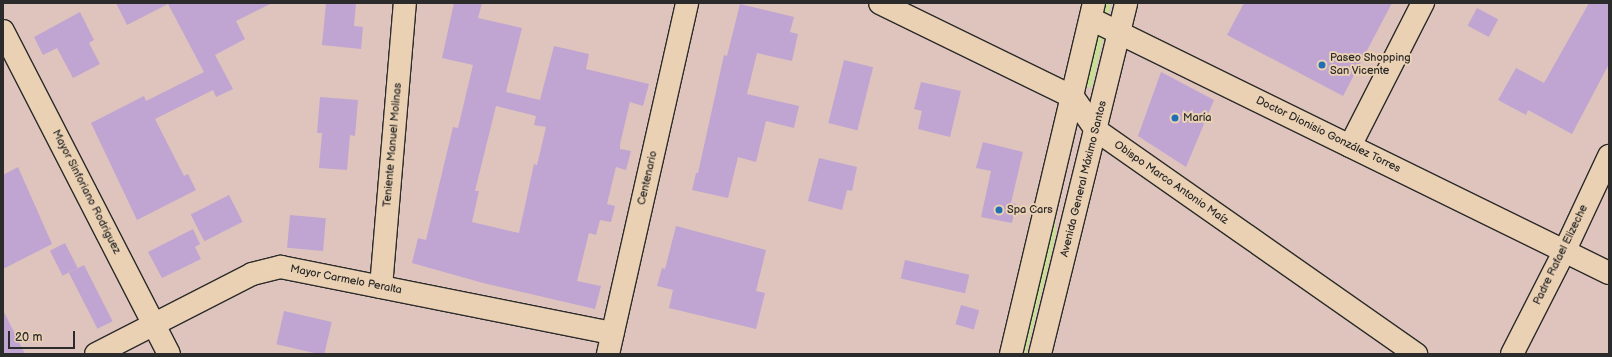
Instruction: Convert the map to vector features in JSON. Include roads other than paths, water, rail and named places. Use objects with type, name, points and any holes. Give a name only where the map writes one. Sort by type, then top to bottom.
[{"type":"street","name":"Teniente Manuel Molinas","points":[[381,287],[405,3]]},
{"type":"street","name":"Centenario","points":[[608,354],[688,3]]},
{"type":"street","name":"Obispo Marco Antonio Maíz","points":[[880,3],[905,9],[1073,97],[1096,130],[1410,352]]},
{"type":"street","name":"Avenida General Máximo Santos","points":[[1040,354],[1126,3]]},
{"type":"street","points":[[1350,146],[1423,3]]},
{"type":"street","name":"Doctor Dionisio González Torres","points":[[1092,11],[1119,33],[1565,250],[1609,273]]},
{"type":"street","points":[[1011,354],[1073,97],[1092,11]]},
{"type":"street","name":"Mayor Sinforiano Rodriguez","points":[[3,31],[169,354]]},
{"type":"street","name":"Padre Rafael Elizeche","points":[[1512,354],[1565,250],[1609,156]]},
{"type":"street","name":"Mayor Carmelo Peralta","points":[[96,354],[252,274],[281,267],[612,333]]},
{"type":"place","name":"Paseo Shopping San Vicente","points":[[1322,65]]},
{"type":"place","name":"María","points":[[1175,118]]},
{"type":"place","name":"Spa Cars","points":[[999,210]]}]
